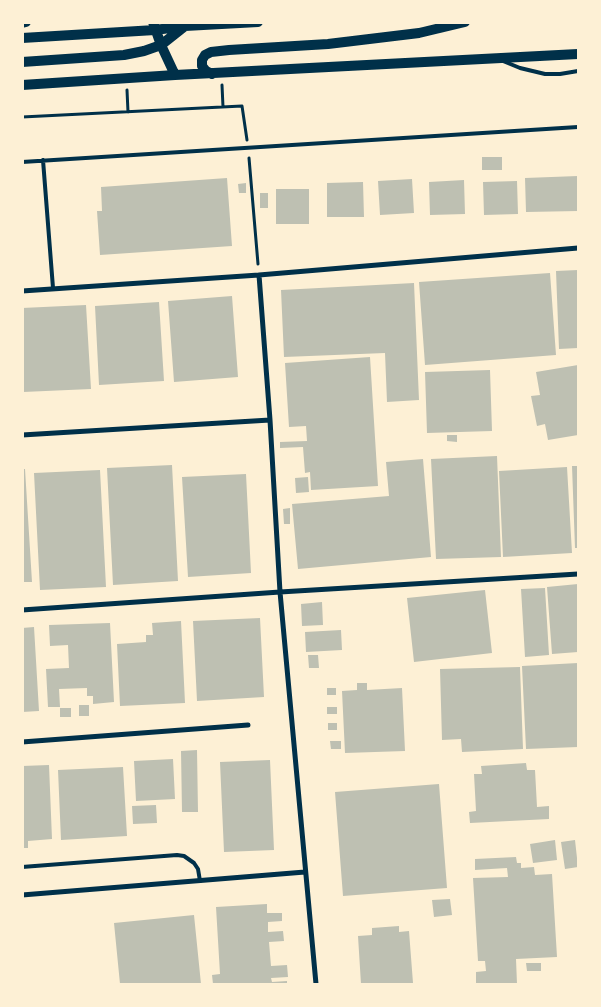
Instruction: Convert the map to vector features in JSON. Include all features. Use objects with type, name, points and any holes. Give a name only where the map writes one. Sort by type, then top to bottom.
[{"type":"main road","points":[[22,23],[26,22]]},
{"type":"main road","points":[[22,38],[154,26],[258,22]]},
{"type":"main road","points":[[212,74],[202,66],[202,60],[205,55],[211,52],[328,44],[419,33],[465,22]]},
{"type":"main road","points":[[22,62],[124,55],[144,51],[161,45],[184,24]]},
{"type":"main road","points":[[154,26],[175,75]]},
{"type":"main road","points":[[22,85],[578,54]]},
{"type":"street","points":[[22,291],[259,275],[578,248]]},
{"type":"street","points":[[259,275],[280,592],[316,984]]},
{"type":"street","points":[[22,435],[270,420]]},
{"type":"street","points":[[22,610],[578,574]]},
{"type":"street","points":[[22,742],[248,725]]},
{"type":"street","points":[[22,895],[305,872]]},
{"type":"lane","points":[[496,58],[520,68],[538,72],[560,74],[578,71]]},
{"type":"lane","points":[[22,162],[248,146],[578,127]]},
{"type":"lane","points":[[43,160],[53,288]]},
{"type":"lane","points":[[22,868],[177,855],[184,856],[194,864],[198,869],[200,881]]},
{"type":"path","points":[[22,116],[242,106],[248,146],[259,275]]},
{"type":"building","points":[[482,157],[502,157],[502,170],[482,170]]},
{"type":"building","points":[[578,176],[578,211],[526,212],[525,178]]},
{"type":"building","points":[[227,178],[232,246],[100,255],[97,211],[102,211],[101,187]]},
{"type":"building","points":[[412,179],[414,213],[380,215],[378,181]]},
{"type":"building","points":[[464,180],[465,214],[430,215],[429,182]]},
{"type":"building","points":[[517,181],[518,214],[484,215],[483,182]]},
{"type":"building","points":[[363,182],[364,217],[327,217],[327,183]]},
{"type":"building","points":[[246,183],[246,193],[239,193],[238,184]]},
{"type":"building","points":[[276,189],[309,189],[309,224],[276,224]]},
{"type":"building","points":[[260,193],[268,193],[268,208],[260,208]]},
{"type":"building","points":[[578,270],[578,348],[559,349],[556,271]]},
{"type":"building","points":[[550,273],[556,355],[425,365],[419,282]]},
{"type":"building","points":[[414,283],[419,400],[387,402],[385,353],[284,357],[281,290]]},
{"type":"building","points":[[232,296],[238,377],[174,382],[168,301]]},
{"type":"building","points":[[159,302],[164,381],[99,385],[95,306]]},
{"type":"building","points":[[86,305],[91,389],[23,392],[22,308]]},
{"type":"building","points":[[370,357],[378,486],[311,490],[310,472],[305,473],[303,447],[280,448],[280,442],[307,441],[306,426],[289,427],[285,363]]},
{"type":"building","points":[[578,365],[578,435],[548,440],[545,424],[537,426],[531,396],[540,395],[536,372]]},
{"type":"building","points":[[490,370],[492,431],[427,433],[425,372]]},
{"type":"building","points":[[447,435],[457,435],[457,442],[447,441]]},
{"type":"building","points":[[497,456],[501,557],[436,559],[431,459]]},
{"type":"building","points":[[423,459],[431,557],[298,569],[292,504],[389,496],[386,462]]},
{"type":"building","points":[[172,465],[178,581],[113,585],[107,468]]},
{"type":"building","points":[[572,466],[578,466],[578,548],[575,548]]},
{"type":"building","points":[[567,467],[572,553],[503,557],[499,471]]},
{"type":"building","points":[[22,469],[25,469],[32,582],[22,582]]},
{"type":"building","points":[[100,470],[106,587],[40,590],[34,473]]},
{"type":"building","points":[[246,474],[251,573],[188,577],[182,477]]},
{"type":"building","points":[[308,477],[309,492],[296,493],[295,478]]},
{"type":"building","points":[[290,508],[290,524],[284,524],[283,509]]},
{"type":"building","points":[[578,584],[578,652],[552,654],[547,587]]},
{"type":"building","points":[[545,588],[549,655],[525,657],[521,589]]},
{"type":"building","points":[[485,590],[492,653],[414,662],[407,598]]},
{"type":"building","points":[[322,602],[323,625],[302,626],[301,604]]},
{"type":"building","points":[[260,618],[264,697],[197,701],[193,621]]},
{"type":"building","points":[[181,621],[185,703],[120,706],[117,644],[146,642],[146,635],[153,635],[152,623]]},
{"type":"building","points":[[110,623],[114,702],[93,704],[93,696],[87,696],[87,688],[59,689],[60,707],[48,707],[46,669],[69,668],[68,645],[50,646],[49,625]]},
{"type":"building","points":[[34,627],[39,711],[22,712],[22,628]]},
{"type":"building","points":[[341,630],[342,650],[306,652],[305,632]]},
{"type":"building","points":[[308,655],[318,655],[319,668],[309,668]]},
{"type":"building","points":[[578,663],[578,747],[526,749],[522,666]]},
{"type":"building","points":[[520,667],[523,749],[462,752],[461,739],[442,740],[440,669]]},
{"type":"building","points":[[357,683],[367,683],[367,690],[402,688],[405,751],[345,753],[342,691],[357,690]]},
{"type":"building","points":[[327,688],[336,688],[336,695],[327,695]]},
{"type":"building","points":[[79,705],[89,705],[89,716],[79,716]]},
{"type":"building","points":[[327,707],[337,707],[337,714],[327,714]]},
{"type":"building","points":[[60,708],[71,708],[71,717],[60,717]]},
{"type":"building","points":[[328,723],[337,723],[337,730],[328,730]]},
{"type":"building","points":[[330,741],[341,741],[341,749],[331,749]]},
{"type":"building","points":[[197,750],[198,812],[182,812],[181,751]]},
{"type":"building","points":[[173,759],[175,799],[136,801],[134,761]]},
{"type":"building","points":[[270,760],[274,850],[224,852],[220,762]]},
{"type":"building","points":[[526,763],[527,770],[535,770],[537,807],[549,806],[549,819],[470,823],[469,812],[476,811],[474,774],[482,774],[481,766]]},
{"type":"building","points":[[49,765],[52,839],[28,841],[28,848],[22,848],[22,766]]},
{"type":"building","points":[[123,767],[127,836],[61,840],[58,770]]},
{"type":"building","points":[[439,784],[447,888],[343,896],[335,792]]},
{"type":"building","points":[[156,805],[157,823],[133,824],[132,806]]},
{"type":"building","points":[[555,840],[557,860],[533,863],[530,844]]},
{"type":"building","points":[[575,840],[578,867],[565,869],[561,842]]},
{"type":"building","points":[[516,857],[517,863],[521,863],[521,868],[534,867],[535,875],[552,874],[557,957],[516,959],[517,984],[476,984],[476,972],[486,971],[485,961],[478,961],[473,878],[508,877],[507,868],[475,870],[475,859]]},
{"type":"building","points":[[450,899],[452,915],[434,917],[432,900]]},
{"type":"building","points":[[267,904],[267,913],[282,913],[282,921],[268,922],[268,932],[283,931],[284,941],[269,942],[271,966],[287,965],[288,977],[271,978],[272,982],[287,981],[287,984],[213,984],[212,975],[220,974],[216,907]]},
{"type":"building","points":[[194,915],[201,984],[120,984],[114,923]]},
{"type":"building","points":[[399,926],[399,932],[409,931],[413,983],[361,984],[358,936],[372,935],[372,928]]},
{"type":"building","points":[[526,963],[541,963],[541,971],[527,971]]}]
